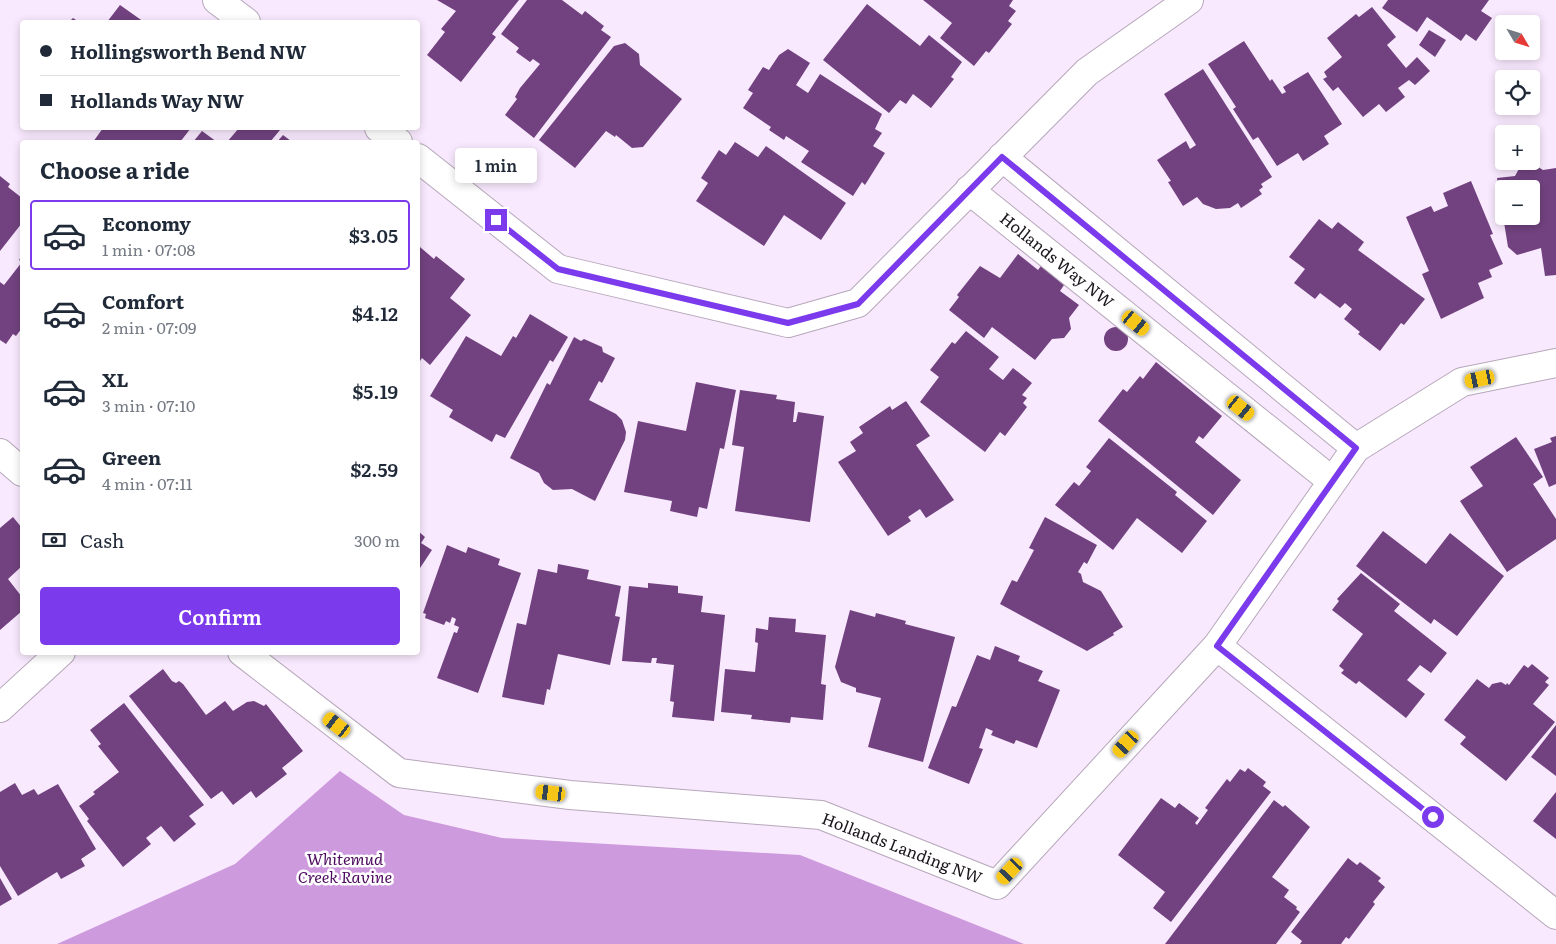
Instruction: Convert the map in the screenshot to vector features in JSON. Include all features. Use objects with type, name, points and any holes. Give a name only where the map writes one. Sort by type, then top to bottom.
[{"type":"street","points":[[217,0],[243,20]]},
{"type":"street","points":[[420,160],[558,269],[788,323],[858,304],[1087,72],[1189,0]]},
{"type":"street","points":[[382,130],[395,140]]},
{"type":"street","points":[[1002,157],[1356,448]]},
{"type":"street","name":"Hollands Way NW","points":[[969,190],[1332,481]]},
{"type":"street","name":"Hollands Landing NW","points":[[246,655],[399,773],[570,795],[821,815],[997,885],[1217,646],[1356,448],[1462,382],[1556,364]]},
{"type":"street","points":[[0,453],[20,470]]},
{"type":"street","points":[[1217,646],[1556,915]]},
{"type":"street","points":[[0,708],[58,655]]},
{"type":"green space","name":"Whitemud Creek Ravine","points":[[340,771],[404,815],[502,838],[800,855],[1024,944],[57,944],[235,864]]},
{"type":"building","points":[[437,0],[519,0],[492,34],[496,37],[461,82],[427,55],[445,32],[441,29],[456,11]]},
{"type":"building","points":[[527,0],[562,0],[582,15],[585,11],[604,26],[601,30],[611,37],[534,138],[505,115],[517,99],[515,97],[520,88],[540,64],[533,59],[530,62],[516,52],[519,48],[501,34]]},
{"type":"building","points":[[923,0],[1013,0],[1009,6],[1016,11],[1008,21],[1012,24],[989,53],[986,51],[974,66],[940,38],[952,23]]},
{"type":"building","points":[[1388,0],[1489,0],[1481,11],[1492,18],[1476,41],[1466,34],[1461,41],[1427,17],[1417,32],[1382,8]]},
{"type":"building","points":[[867,4],[920,46],[929,35],[962,62],[951,77],[954,79],[931,108],[913,94],[906,104],[900,100],[889,113],[823,60]]},
{"type":"building","points":[[120,5],[141,20],[109,20]]},
{"type":"building","points":[[1372,7],[1396,37],[1387,45],[1406,68],[1417,57],[1430,71],[1415,85],[1409,80],[1398,88],[1405,97],[1386,112],[1379,104],[1363,117],[1338,87],[1333,91],[1323,79],[1327,77],[1324,72],[1342,57],[1327,38],[1356,14],[1359,17]]},
{"type":"building","points":[[1429,30],[1446,40],[1435,57],[1419,45]]},
{"type":"building","points":[[1244,41],[1270,81],[1272,79],[1282,94],[1286,92],[1283,87],[1308,72],[1342,124],[1324,136],[1329,144],[1303,161],[1298,153],[1277,166],[1258,137],[1253,140],[1233,109],[1236,107],[1208,64]]},
{"type":"building","points":[[625,43],[639,54],[640,65],[682,99],[643,147],[632,148],[616,135],[615,137],[606,131],[575,168],[539,140],[614,46]]},
{"type":"building","points":[[788,49],[810,63],[796,85],[808,93],[820,74],[882,114],[875,129],[882,133],[873,146],[885,153],[865,185],[862,182],[853,196],[801,162],[809,151],[786,136],[784,140],[769,130],[771,127],[743,108],[753,93],[748,90],[763,67],[769,70],[779,55]]},
{"type":"building","points":[[1203,69],[1272,177],[1261,184],[1263,187],[1259,190],[1262,194],[1241,208],[1238,203],[1230,208],[1216,209],[1203,204],[1197,197],[1183,206],[1168,182],[1171,181],[1157,160],[1186,141],[1190,149],[1196,145],[1164,94]]},
{"type":"building","points":[[102,130],[189,130],[182,140],[94,140]]},
{"type":"building","points":[[237,130],[280,130],[272,140],[229,140]]},
{"type":"building","points":[[202,131],[214,140],[195,140]]},
{"type":"building","points":[[283,135],[290,140],[279,140]]},
{"type":"building","points":[[735,142],[758,157],[766,146],[846,203],[821,240],[784,215],[764,246],[696,201],[708,183],[701,178],[719,150],[726,155]]},
{"type":"building","points":[[1556,168],[1556,275],[1545,276],[1541,248],[1517,255],[1508,247],[1504,225],[1540,225],[1540,180],[1497,180],[1497,178],[1515,176],[1518,170]]},
{"type":"building","points":[[0,176],[10,184],[8,187],[20,196],[20,226],[0,251]]},
{"type":"building","points":[[1471,181],[1493,234],[1490,235],[1503,264],[1489,270],[1492,277],[1478,283],[1484,298],[1441,319],[1422,274],[1429,271],[1406,217],[1431,206],[1434,212],[1448,206],[1443,193]]},
{"type":"building","points":[[1319,219],[1332,229],[1338,222],[1364,242],[1358,250],[1425,299],[1404,325],[1401,323],[1380,351],[1358,334],[1360,332],[1344,319],[1352,309],[1345,303],[1340,308],[1320,293],[1315,299],[1294,283],[1305,269],[1289,257]]},
{"type":"building","points":[[420,247],[434,259],[436,256],[465,279],[450,298],[471,315],[430,365],[422,358],[420,361]]},
{"type":"building","points":[[1018,254],[1038,270],[1041,266],[1064,285],[1060,291],[1079,305],[1069,318],[1071,329],[1064,338],[1052,339],[1035,360],[992,327],[984,338],[949,310],[959,297],[957,295],[980,266],[1000,278]]},
{"type":"building","points":[[20,265],[20,331],[16,336],[13,334],[6,344],[0,340],[0,282],[4,285]]},
{"type":"building","points":[[530,314],[568,337],[553,362],[550,360],[505,438],[496,434],[492,442],[449,417],[453,410],[430,396],[466,336],[501,356],[513,336],[516,338]]},
{"type":"building","points":[[1116,327],[1124,331],[1128,339],[1124,347],[1116,351],[1108,347],[1104,339],[1108,331]]},
{"type":"building","points":[[966,331],[999,357],[989,369],[1003,380],[1013,368],[1032,383],[1022,395],[1027,398],[1023,403],[1027,407],[1005,436],[1000,432],[985,452],[920,402],[939,377],[930,370],[952,342],[955,344]]},
{"type":"building","points":[[574,337],[602,347],[603,352],[615,358],[602,383],[599,381],[589,400],[616,414],[622,420],[626,432],[625,440],[595,501],[572,489],[553,490],[544,483],[539,473],[510,458],[547,383],[550,385]]},
{"type":"building","points":[[1156,362],[1222,416],[1203,439],[1199,436],[1195,442],[1241,480],[1213,515],[1098,421],[1123,389],[1127,392],[1140,376],[1143,379]]},
{"type":"building","points":[[696,382],[736,390],[724,449],[720,448],[707,509],[699,507],[697,517],[670,511],[672,501],[624,492],[638,421],[686,431]]},
{"type":"building","points":[[740,390],[777,395],[776,399],[795,402],[793,422],[796,422],[798,412],[824,416],[810,522],[735,511],[744,447],[732,445]]},
{"type":"building","points":[[906,401],[930,436],[916,445],[954,500],[926,518],[920,509],[908,517],[911,521],[888,536],[838,462],[856,451],[850,442],[863,433],[859,427],[890,406],[892,410]]},
{"type":"building","points":[[1556,436],[1556,484],[1549,487],[1534,449],[1552,442],[1550,438]]},
{"type":"building","points":[[1516,437],[1543,477],[1533,484],[1556,519],[1556,539],[1507,572],[1460,501],[1483,486],[1470,467]]},
{"type":"building","points":[[1109,438],[1177,492],[1175,495],[1207,521],[1182,553],[1137,518],[1113,550],[1055,505],[1074,482],[1079,486],[1091,471],[1086,467]]},
{"type":"building","points":[[13,517],[20,526],[20,568],[8,579],[20,594],[20,613],[0,630],[0,528]]},
{"type":"building","points":[[1045,517],[1097,545],[1087,564],[1084,562],[1078,572],[1081,574],[1083,582],[1101,591],[1123,627],[1113,633],[1114,635],[1087,651],[1000,604],[1012,580],[1017,582],[1034,550],[1029,548]]},
{"type":"building","points":[[1383,531],[1426,564],[1450,533],[1504,576],[1457,636],[1434,619],[1431,624],[1356,566]]},
{"type":"building","points":[[420,533],[425,537],[421,543],[432,550],[420,568]]},
{"type":"building","points":[[447,545],[466,553],[468,547],[500,559],[498,565],[521,573],[478,693],[437,678],[454,632],[457,633],[459,627],[454,625],[456,619],[452,617],[450,623],[446,621],[444,625],[425,618],[426,614],[423,613]]},
{"type":"building","points":[[558,564],[589,570],[587,579],[621,586],[615,616],[620,617],[610,665],[558,654],[550,690],[547,689],[544,705],[502,697],[517,623],[526,625],[538,569],[557,573]]},
{"type":"building","points":[[1361,573],[1400,604],[1394,611],[1447,653],[1431,673],[1420,665],[1407,680],[1425,694],[1406,718],[1359,681],[1356,684],[1341,673],[1344,670],[1339,666],[1363,634],[1332,610],[1339,601],[1337,599]]},
{"type":"building","points":[[648,583],[678,586],[678,593],[703,596],[701,612],[725,615],[714,721],[672,717],[674,702],[670,701],[674,665],[656,663],[657,658],[652,658],[651,663],[622,661],[629,586],[648,588]]},
{"type":"building","points":[[850,610],[875,617],[876,613],[906,621],[905,624],[955,637],[923,762],[868,747],[881,698],[856,692],[856,688],[841,682],[835,667]]},
{"type":"building","points":[[769,617],[796,619],[795,632],[826,635],[821,684],[826,685],[823,720],[791,717],[790,723],[751,719],[752,715],[721,712],[725,669],[755,672],[758,643],[755,642],[756,628],[768,630]]},
{"type":"building","points":[[995,646],[1020,656],[1018,661],[1043,671],[1038,681],[1060,690],[1037,748],[1016,740],[1014,744],[991,735],[993,731],[986,728],[979,748],[983,749],[969,784],[928,768],[952,706],[956,707],[977,655],[990,660]]},
{"type":"building","points":[[1532,664],[1549,678],[1545,682],[1549,685],[1533,704],[1555,722],[1506,781],[1460,744],[1466,737],[1444,720],[1477,679],[1489,688],[1492,684],[1501,682],[1509,685],[1524,665],[1528,668]]},
{"type":"building","points":[[163,669],[172,681],[176,683],[179,681],[183,684],[206,715],[225,701],[233,711],[247,702],[254,701],[264,706],[266,704],[303,751],[282,768],[287,774],[256,798],[251,791],[233,805],[222,791],[211,799],[129,696]]},
{"type":"building","points":[[124,703],[204,805],[189,816],[196,824],[174,842],[161,826],[146,838],[151,844],[123,867],[87,821],[89,819],[79,806],[95,794],[93,792],[119,772],[98,746],[101,744],[90,730]]},
{"type":"building","points":[[1556,725],[1556,776],[1531,757]]},
{"type":"building","points":[[1248,768],[1266,782],[1263,786],[1271,792],[1171,922],[1153,908],[1165,892],[1118,855],[1161,798],[1175,808],[1179,803],[1199,818],[1195,823],[1197,825],[1208,810],[1205,808],[1227,779],[1230,782],[1240,769],[1245,772]]},
{"type":"building","points":[[15,783],[22,795],[34,789],[38,795],[58,784],[96,849],[81,859],[85,866],[61,879],[57,872],[18,896],[0,866],[0,792]]},
{"type":"building","points":[[1556,792],[1556,839],[1533,821]]},
{"type":"building","points":[[1274,800],[1283,807],[1285,805],[1310,827],[1272,877],[1289,890],[1284,897],[1297,907],[1296,909],[1300,912],[1276,944],[1165,944]]},
{"type":"building","points":[[1348,858],[1357,865],[1360,862],[1381,878],[1378,881],[1385,887],[1349,939],[1346,937],[1341,944],[1300,944],[1302,941],[1291,932]]},
{"type":"building","points":[[0,878],[12,899],[0,906]]},
{"type":"route","points":[[496,220],[558,269],[788,323],[858,304],[1002,157],[1356,448],[1217,646],[1433,817]]}]
